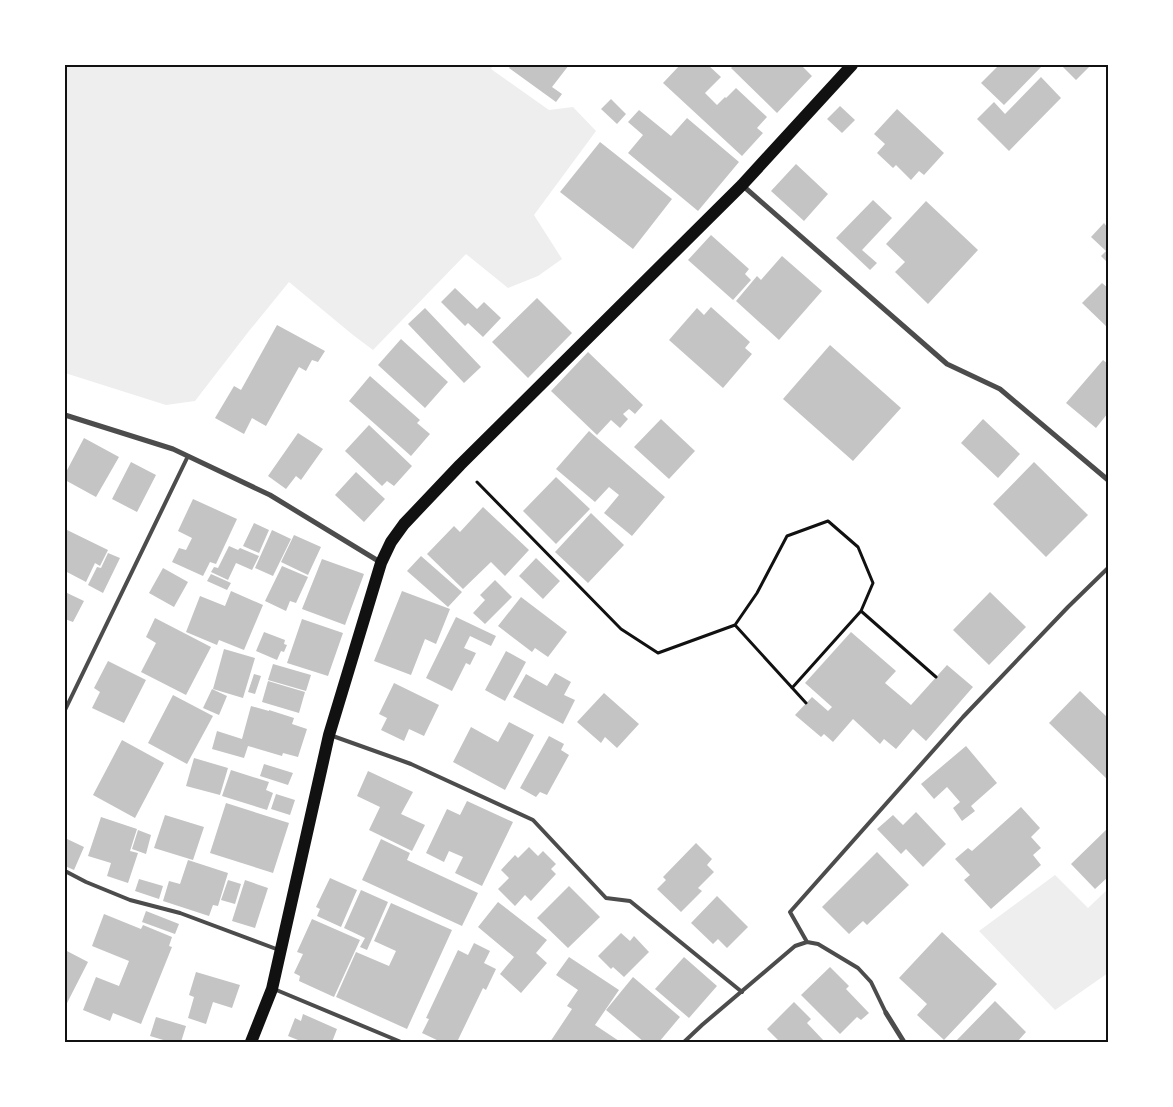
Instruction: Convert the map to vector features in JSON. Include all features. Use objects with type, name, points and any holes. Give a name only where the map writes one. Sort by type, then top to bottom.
[{"type":"main road","points":[[251,1042],[272,988],[329,735],[381,563],[391,542],[404,524],[460,465],[742,185],[852,65]]},
{"type":"street","points":[[742,185],[947,364],[1000,389],[1108,480]]},
{"type":"street","points":[[65,415],[173,448],[270,495],[381,563]]},
{"type":"street","points":[[886,1014],[904,1042]]},
{"type":"lane","points":[[65,710],[188,456]]},
{"type":"lane","points":[[807,942],[790,912],[963,717],[1108,568]]},
{"type":"lane","points":[[329,735],[411,764],[533,820],[606,898],[630,901],[742,992]]},
{"type":"lane","points":[[65,871],[130,900],[180,913],[281,951]]},
{"type":"lane","points":[[684,1042],[795,946],[807,942],[818,944],[858,968],[871,982],[886,1014]]},
{"type":"lane","points":[[272,988],[401,1042]]},
{"type":"path","points":[[460,465],[621,629],[658,653],[735,625],[757,593],[787,536],[828,521],[858,547],[873,583],[861,611],[792,688]]},
{"type":"path","points":[[861,611],[936,678]]},
{"type":"path","points":[[735,625],[806,703]]},
{"type":"shaded area","points":[[65,65],[493,65],[491,69],[549,110],[573,107],[596,131],[534,215],[562,259],[538,276],[508,288],[466,254],[373,350],[289,282],[195,401],[166,405],[65,373]]},
{"type":"shaded area","points":[[1055,875],[1088,908],[1108,889],[1108,973],[1055,1010],[979,931]]},
{"type":"building","points":[[511,65],[569,65],[552,87],[562,94],[556,102],[509,68]]},
{"type":"building","points":[[680,65],[708,65],[721,77],[705,93],[717,105],[736,88],[767,117],[757,128],[763,133],[742,156],[663,83]]},
{"type":"building","points":[[734,65],[801,65],[812,76],[777,113],[731,68]]},
{"type":"building","points":[[999,65],[1043,65],[1004,105],[981,83]]},
{"type":"building","points":[[1061,65],[1091,65],[1076,80]]},
{"type":"building","points":[[1041,77],[1061,98],[1009,151],[977,119],[994,102],[1005,114]]},
{"type":"building","points":[[611,99],[626,114],[617,124],[601,109]]},
{"type":"building","points":[[840,106],[855,120],[842,133],[827,119]]},
{"type":"building","points":[[897,109],[944,153],[924,175],[919,171],[911,180],[896,165],[893,168],[877,153],[885,144],[874,134]]},
{"type":"building","points":[[639,110],[671,136],[687,118],[739,162],[698,211],[628,153],[643,135],[628,122]]},
{"type":"building","points":[[600,142],[672,199],[633,249],[560,192]]},
{"type":"building","points":[[796,164],[828,194],[804,221],[771,191]]},
{"type":"building","points":[[873,200],[892,218],[862,250],[877,263],[870,270],[836,238]]},
{"type":"building","points":[[926,201],[978,250],[928,304],[895,272],[905,262],[886,244]]},
{"type":"building","points":[[1104,223],[1108,228],[1108,263],[1101,256],[1106,251],[1091,237]]},
{"type":"building","points":[[711,235],[749,269],[745,274],[751,280],[733,300],[688,260]]},
{"type":"building","points":[[782,256],[822,291],[779,340],[736,301],[757,276],[761,280]]},
{"type":"building","points":[[1102,283],[1108,288],[1108,328],[1082,303]]},
{"type":"building","points":[[455,288],[477,309],[484,302],[501,318],[483,337],[468,323],[465,326],[441,302]]},
{"type":"building","points":[[537,298],[572,333],[528,378],[492,342]]},
{"type":"building","points":[[711,307],[750,342],[745,348],[752,354],[723,388],[669,340],[697,308],[704,315]]},
{"type":"building","points":[[425,308],[481,367],[464,383],[408,324]]},
{"type":"building","points":[[277,325],[325,351],[318,362],[312,360],[306,371],[299,367],[266,426],[252,418],[244,434],[215,418],[234,386],[241,390]]},
{"type":"building","points":[[401,339],[448,382],[425,408],[378,365]]},
{"type":"building","points":[[830,345],[901,408],[853,461],[783,399]]},
{"type":"building","points":[[588,352],[643,405],[635,414],[629,409],[623,414],[628,419],[620,428],[611,420],[597,435],[551,391]]},
{"type":"building","points":[[1103,360],[1108,364],[1108,413],[1096,428],[1066,403]]},
{"type":"building","points":[[370,376],[420,420],[417,423],[430,434],[411,456],[349,401]]},
{"type":"building","points":[[661,419],[695,451],[669,479],[634,447]]},
{"type":"building","points":[[983,419],[1020,454],[998,478],[961,443]]},
{"type":"building","points":[[369,425],[412,466],[394,486],[387,481],[382,486],[345,451]]},
{"type":"building","points":[[589,431],[665,497],[632,536],[604,513],[619,495],[609,487],[595,502],[556,469]]},
{"type":"building","points":[[298,433],[323,449],[301,480],[296,476],[286,489],[268,476]]},
{"type":"building","points":[[84,438],[119,457],[96,497],[65,480],[65,474]]},
{"type":"building","points":[[131,462],[156,475],[137,512],[112,499]]},
{"type":"building","points":[[1034,462],[1088,515],[1046,557],[993,504]]},
{"type":"building","points":[[356,472],[385,499],[364,522],[335,495]]},
{"type":"building","points":[[556,477],[590,509],[556,544],[523,511]]},
{"type":"building","points":[[193,499],[237,519],[216,564],[210,562],[203,576],[172,562],[179,548],[186,550],[192,538],[178,531]]},
{"type":"building","points":[[483,507],[529,550],[505,576],[491,562],[463,589],[427,554],[454,526],[460,532]]},
{"type":"building","points":[[591,513],[624,545],[588,583],[555,552]]},
{"type":"building","points":[[254,523],[269,530],[259,553],[243,546]]},
{"type":"building","points":[[65,529],[108,550],[100,566],[95,563],[86,582],[65,571]]},
{"type":"building","points":[[272,530],[291,539],[273,576],[255,568]]},
{"type":"building","points":[[294,535],[321,547],[308,575],[281,562]]},
{"type":"building","points":[[229,546],[238,550],[240,548],[259,556],[252,570],[236,563],[228,580],[211,572],[214,567],[218,568]]},
{"type":"building","points":[[108,553],[120,558],[103,593],[88,585],[97,567],[101,568]]},
{"type":"building","points":[[421,556],[462,592],[448,607],[407,571]]},
{"type":"building","points":[[536,558],[560,581],[543,599],[519,576]]},
{"type":"building","points":[[322,559],[364,574],[345,625],[302,609]]},
{"type":"building","points":[[282,566],[308,577],[296,603],[290,601],[286,611],[265,601]]},
{"type":"building","points":[[163,568],[188,582],[174,607],[149,593]]},
{"type":"building","points":[[211,574],[231,583],[227,590],[207,581]]},
{"type":"building","points":[[495,580],[512,597],[485,624],[473,613],[485,600],[480,595]]},
{"type":"building","points":[[231,591],[263,605],[244,650],[219,640],[217,645],[186,632],[200,596],[225,606]]},
{"type":"building","points":[[402,591],[450,609],[436,644],[425,639],[411,675],[374,661]]},
{"type":"building","points":[[65,592],[84,601],[73,622],[65,619]]},
{"type":"building","points":[[990,592],[1026,627],[989,665],[953,630]]},
{"type":"building","points":[[521,597],[567,632],[548,657],[535,648],[532,652],[498,626]]},
{"type":"building","points":[[456,617],[496,636],[491,646],[470,636],[464,648],[476,653],[470,665],[466,663],[452,691],[426,678]]},
{"type":"building","points":[[155,618],[211,647],[186,695],[141,672],[156,643],[146,637]]},
{"type":"building","points":[[302,619],[343,633],[328,676],[287,663]]},
{"type":"building","points":[[264,632],[285,640],[284,644],[287,645],[284,652],[281,651],[277,660],[256,651]]},
{"type":"building","points":[[851,632],[896,671],[885,683],[911,705],[947,665],[973,687],[926,741],[913,729],[896,749],[884,739],[880,744],[853,719],[833,742],[824,734],[821,737],[795,715],[812,697],[828,711],[832,707],[805,683]]},
{"type":"building","points":[[224,649],[255,658],[243,698],[213,689]]},
{"type":"building","points":[[506,651],[526,662],[505,701],[485,690]]},
{"type":"building","points":[[108,661],[146,680],[124,723],[92,708],[100,692],[94,688]]},
{"type":"building","points":[[273,664],[311,675],[306,691],[268,680]]},
{"type":"building","points":[[555,673],[571,682],[564,695],[575,700],[563,724],[513,697],[526,674],[547,686]]},
{"type":"building","points":[[254,674],[261,676],[255,694],[248,692]]},
{"type":"building","points":[[268,681],[305,692],[299,713],[262,702]]},
{"type":"building","points":[[394,683],[439,705],[424,736],[409,729],[404,741],[381,730],[387,718],[379,714]]},
{"type":"building","points":[[212,689],[227,696],[219,715],[203,708]]},
{"type":"building","points":[[1080,691],[1108,718],[1108,780],[1049,723]]},
{"type":"building","points":[[604,693],[639,724],[617,748],[605,737],[601,743],[577,722]]},
{"type":"building","points":[[173,695],[213,716],[187,764],[148,743]]},
{"type":"building","points":[[251,706],[294,718],[292,724],[307,729],[298,757],[283,753],[282,756],[248,746],[244,758],[212,749],[217,731],[242,739]]},
{"type":"building","points":[[509,722],[534,735],[505,790],[453,762],[471,727],[498,742]]},
{"type":"building","points":[[549,736],[564,744],[561,750],[569,755],[547,795],[540,792],[536,797],[520,788]]},
{"type":"building","points":[[122,740],[164,763],[135,818],[93,795]]},
{"type":"building","points":[[966,746],[997,783],[971,806],[975,811],[962,821],[953,808],[960,802],[947,787],[934,799],[921,784]]},
{"type":"building","points":[[194,758],[228,768],[220,795],[186,786]]},
{"type":"building","points":[[264,764],[293,773],[288,785],[260,776]]},
{"type":"building","points":[[231,770],[269,782],[266,790],[273,793],[267,810],[222,796]]},
{"type":"building","points":[[368,771],[413,792],[401,814],[425,825],[412,851],[369,830],[380,807],[357,796]]},
{"type":"building","points":[[276,794],[295,800],[290,815],[271,809]]},
{"type":"building","points":[[467,801],[513,822],[482,886],[455,873],[463,857],[449,851],[444,862],[426,853],[447,809],[460,815]]},
{"type":"building","points":[[226,803],[289,823],[273,873],[210,853]]},
{"type":"building","points":[[1021,807],[1040,828],[1031,837],[1041,848],[1033,855],[1041,865],[991,909],[964,880],[970,875],[955,859],[968,848],[972,851]]},
{"type":"building","points":[[916,812],[946,844],[923,867],[906,849],[901,854],[877,829],[893,815],[903,825]]},
{"type":"building","points":[[165,815],[204,827],[193,860],[154,848]]},
{"type":"building","points":[[101,817],[137,829],[130,851],[138,853],[128,883],[107,876],[111,863],[88,856]]},
{"type":"building","points":[[1108,828],[1108,877],[1095,889],[1071,864]]},
{"type":"building","points":[[138,830],[151,835],[146,854],[132,849]]},
{"type":"building","points":[[65,838],[84,847],[74,870],[65,866]]},
{"type":"building","points":[[381,839],[410,853],[407,860],[478,893],[462,926],[362,880]]},
{"type":"building","points":[[696,843],[712,859],[707,865],[714,872],[698,888],[702,891],[681,912],[657,889],[666,880],[663,877]]},
{"type":"building","points":[[529,847],[538,856],[543,851],[556,864],[551,869],[556,874],[531,901],[525,895],[515,906],[498,889],[509,878],[501,870],[515,855],[518,858]]},
{"type":"building","points":[[877,852],[909,885],[867,925],[863,921],[849,934],[822,907]]},
{"type":"building","points":[[188,860],[228,873],[218,906],[213,905],[209,916],[163,901],[169,881],[180,884]]},
{"type":"building","points":[[330,878],[357,890],[341,927],[317,916],[320,909],[316,907]]},
{"type":"building","points":[[139,879],[163,886],[159,899],[135,891]]},
{"type":"building","points":[[228,880],[241,884],[235,904],[221,900]]},
{"type":"building","points":[[245,880],[268,888],[255,928],[232,921]]},
{"type":"building","points":[[569,886],[600,917],[568,948],[537,918]]},
{"type":"building","points":[[361,890],[388,902],[367,950],[360,947],[365,938],[344,928]]},
{"type":"building","points":[[717,896],[748,927],[727,948],[718,939],[713,944],[691,923]]},
{"type":"building","points":[[498,902],[547,940],[536,953],[547,963],[521,993],[500,974],[514,957],[478,927]]},
{"type":"building","points":[[391,903],[452,930],[407,1029],[336,997],[356,952],[389,966],[396,951],[374,941]]},
{"type":"building","points":[[146,911],[179,924],[175,934],[142,922]]},
{"type":"building","points":[[104,914],[141,929],[143,925],[172,937],[169,946],[172,947],[141,1024],[113,1013],[110,1021],[83,1010],[96,977],[119,986],[129,961],[92,946]]},
{"type":"building","points":[[312,919],[360,940],[334,997],[299,981],[300,976],[294,973],[303,954],[297,952]]},
{"type":"building","points":[[942,932],[997,984],[944,1040],[917,1015],[927,1004],[899,978]]},
{"type":"building","points":[[621,933],[630,941],[634,936],[649,952],[624,977],[613,967],[611,969],[598,956]]},
{"type":"building","points":[[474,943],[490,951],[484,963],[496,969],[486,990],[483,988],[457,1042],[441,1042],[422,1033],[429,1019],[426,1018],[458,950],[468,955]]},
{"type":"building","points":[[65,950],[88,962],[65,1007]]},
{"type":"building","points":[[569,957],[619,990],[595,1025],[618,1042],[550,1042],[572,1009],[567,1006],[578,990],[556,975]]},
{"type":"building","points":[[684,957],[717,986],[689,1018],[655,989]]},
{"type":"building","points":[[830,967],[849,986],[846,989],[869,1013],[861,1020],[857,1017],[840,1034],[801,995]]},
{"type":"building","points":[[196,972],[240,985],[232,1008],[213,1002],[206,1024],[188,1018],[194,997],[189,995]]},
{"type":"building","points":[[633,977],[680,1017],[659,1042],[644,1042],[606,1010]]},
{"type":"building","points":[[995,1001],[1026,1032],[1017,1042],[955,1042]]},
{"type":"building","points":[[794,1002],[811,1019],[807,1023],[825,1042],[780,1042],[767,1029]]},
{"type":"building","points":[[303,1014],[337,1029],[332,1042],[303,1042],[288,1036],[295,1018],[301,1021]]},
{"type":"building","points":[[156,1017],[186,1026],[181,1042],[170,1042],[150,1036]]}]
